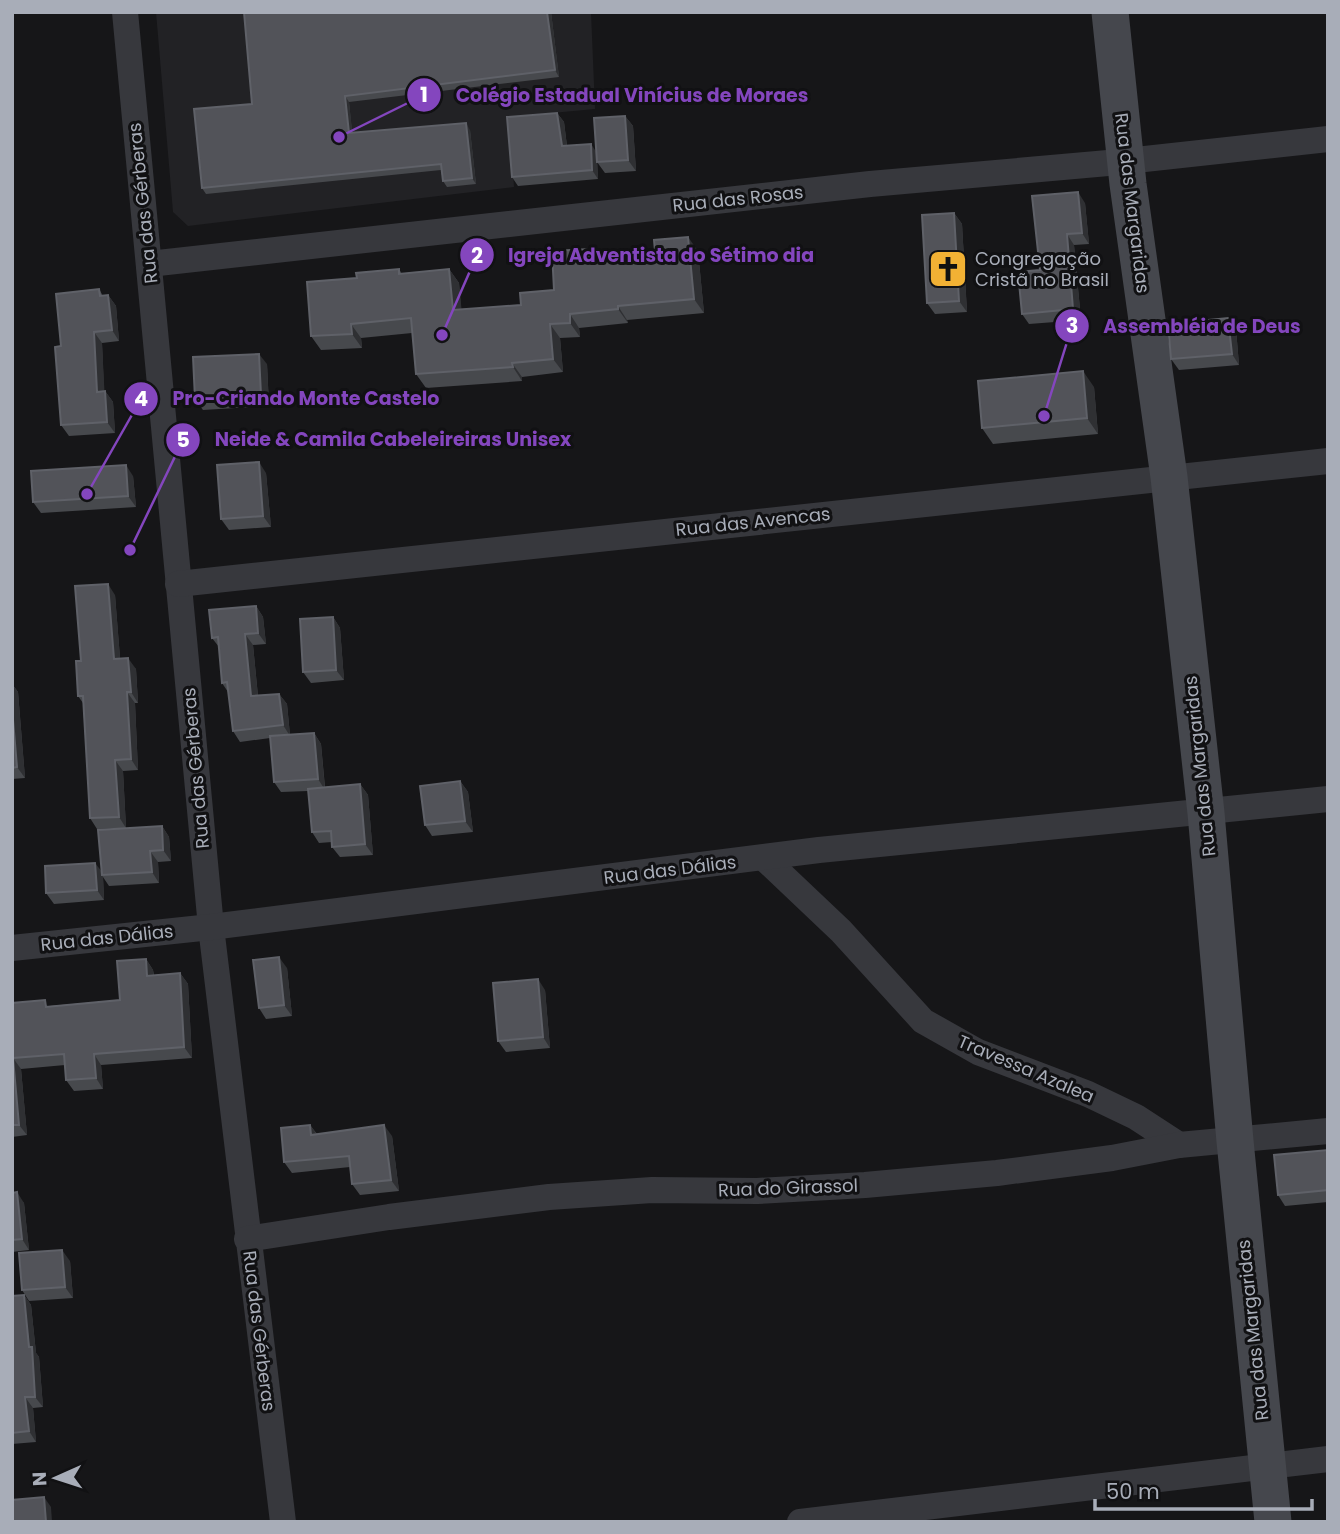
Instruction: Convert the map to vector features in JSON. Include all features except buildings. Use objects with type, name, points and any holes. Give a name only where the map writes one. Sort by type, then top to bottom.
[{"type":"street","name":"Rua das Gérberas","points":[[125,12],[211,927],[283,1522]]},
{"type":"street","name":"Rua das Margaridas","points":[[1110,12],[1125,161],[1169,477],[1206,813],[1273,1522]]},
{"type":"street","name":"Rua das Rosas","points":[[149,264],[856,186],[1328,139]]},
{"type":"street","name":"Rua das Avencas","points":[[178,584],[1328,461]]},
{"type":"street","name":"Rua das Dálias","points":[[12,948],[211,927],[878,844],[1328,799]]},
{"type":"street","name":"Travessa Azalea","points":[[765,859],[841,931],[923,1021],[978,1052],[1088,1094],[1136,1117],[1179,1145]]},
{"type":"street","name":"Rua do Girassol","points":[[247,1239],[389,1217],[549,1197],[652,1190],[757,1191],[865,1185],[1038,1168],[1179,1145],[1328,1131]]},
{"type":"street","points":[[800,1522],[1328,1459]]},
{"type":"shaded area","points":[[156,12],[591,12],[595,109],[509,117],[514,187],[188,226],[173,212]]},
{"type":"place","name":"Colégio Estadual Vinícius de Moraes","points":[[339,137]]},
{"type":"place","name":"Congregação Cristã no Brasil","points":[[948,269]]},
{"type":"place","name":"Igreja Adventista do Sétimo dia","points":[[442,335]]},
{"type":"place","name":"Assembléia de Deus","points":[[1044,416]]},
{"type":"place","name":"Pro-Criando Monte Castelo","points":[[87,494]]},
{"type":"place","name":"Neide & Camila Cabeleireiras Unisex","points":[[130,550]]}]
